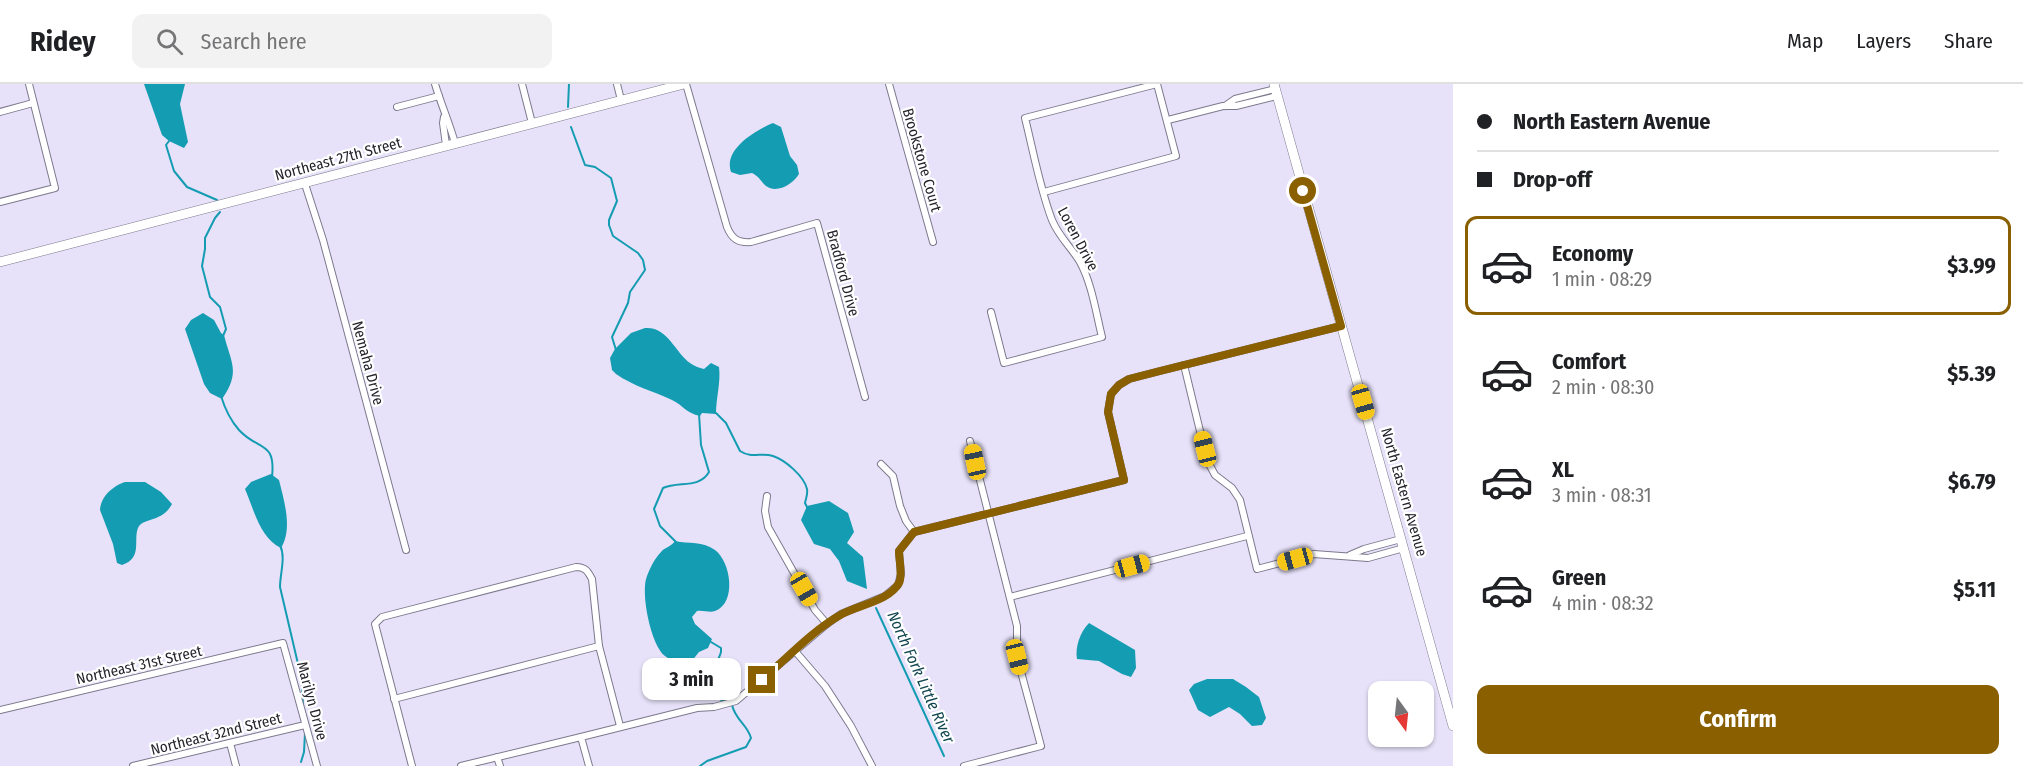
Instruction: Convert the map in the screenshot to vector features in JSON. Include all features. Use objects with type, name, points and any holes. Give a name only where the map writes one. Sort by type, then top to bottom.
[{"type":"street","points":[[0,202],[55,188],[28,84]]},
{"type":"street","points":[[435,84],[444,117],[449,122],[451,144]]},
{"type":"street","points":[[522,84],[532,123]]},
{"type":"street","points":[[617,84],[621,100]]},
{"type":"street","name":"Northeast 27th Street","points":[[0,262],[685,84]]},
{"type":"street","name":"Bradford Drive","points":[[685,84],[727,227],[734,240],[751,242],[817,223],[865,397]]},
{"type":"street","name":"Brookstone Court","points":[[889,84],[933,242]]},
{"type":"street","points":[[1044,192],[1176,156],[1157,84]]},
{"type":"street","name":"Loren Drive","points":[[991,312],[1004,363],[1102,337],[1084,270],[1058,233],[1048,210],[1025,118],[1157,84]]},
{"type":"street","points":[[1168,120],[1223,106],[1236,106],[1275,90]]},
{"type":"street","name":"North Eastern Avenue","points":[[1275,90],[1453,726]]},
{"type":"street","points":[[397,107],[439,96]]},
{"type":"street","points":[[0,112],[33,104]]},
{"type":"street","name":"Nemaha Drive","points":[[305,184],[323,240],[406,549]]},
{"type":"street","points":[[461,766],[620,726],[736,701],[826,624],[841,614],[885,596],[898,585],[901,574],[899,551],[914,532],[1124,480],[1108,412],[1111,394],[1119,385],[1129,379],[1341,326]]},
{"type":"street","points":[[1184,365],[1207,460],[1215,475],[1232,488],[1240,500],[1247,536],[1257,569],[1314,554],[1368,558],[1402,543]]},
{"type":"street","points":[[964,766],[1041,746],[1017,657],[1017,626],[970,441]]},
{"type":"street","points":[[881,464],[893,476],[900,506],[906,521],[914,532]]},
{"type":"street","points":[[767,496],[765,511],[768,527],[815,610],[826,624]]},
{"type":"street","points":[[1010,597],[1247,536]]},
{"type":"street","points":[[411,766],[374,628],[378,619],[582,567],[592,579],[599,646],[620,726]]},
{"type":"street","name":"Northeast 31st Street","points":[[0,710],[283,643]]},
{"type":"street","name":"Marilyn Drive","points":[[283,643],[317,766]]},
{"type":"street","points":[[394,699],[599,646]]},
{"type":"street","points":[[795,651],[825,686],[851,726],[872,766]]},
{"type":"street","name":"Northeast 32nd Street","points":[[133,766],[153,764],[305,725]]},
{"type":"street","points":[[581,737],[589,766]]},
{"type":"street","points":[[230,743],[236,766]]},
{"type":"street","points":[[497,757],[500,766]]},
{"type":"water","points":[[144,84],[185,84],[180,104],[188,142],[184,148],[162,135]]},
{"type":"water","points":[[773,123],[781,127],[790,156],[797,165],[799,174],[789,184],[775,189],[766,186],[752,173],[740,175],[731,172],[730,164],[736,148],[743,141]]},
{"type":"water","points":[[203,313],[214,320],[224,335],[233,367],[231,382],[222,399],[210,393],[204,384],[185,329],[191,320]]},
{"type":"water","points":[[653,328],[665,335],[693,365],[704,369],[711,363],[719,367],[716,414],[702,413],[700,416],[691,413],[672,400],[629,382],[612,370],[610,358],[615,349],[631,333]]},
{"type":"water","points":[[271,474],[279,480],[286,514],[285,540],[281,548],[268,538],[263,530],[245,489],[251,482]]},
{"type":"water","points":[[125,482],[145,482],[161,492],[172,504],[163,514],[140,525],[133,558],[122,565],[117,563],[113,544],[100,510],[108,492]]},
{"type":"water","points":[[829,501],[848,513],[854,532],[847,543],[863,557],[867,589],[847,581],[839,561],[830,549],[814,544],[801,520],[807,506]]},
{"type":"water","points":[[675,541],[710,547],[720,556],[728,572],[729,591],[722,607],[713,612],[697,611],[692,617],[695,624],[712,639],[708,648],[699,652],[691,662],[671,659],[660,650],[651,631],[646,606],[647,576],[659,554]]},
{"type":"water","points":[[1089,623],[1135,650],[1136,668],[1131,677],[1099,661],[1077,659],[1079,640]]},
{"type":"water","points":[[1207,679],[1233,679],[1259,697],[1266,718],[1262,725],[1252,726],[1229,707],[1210,717],[1198,710],[1189,690],[1194,684]]},
{"type":"waterway","name":"North Fork Little River","points":[[568,107],[569,84]]},
{"type":"waterway","name":"North Fork Little River","points":[[571,127],[585,165],[595,167],[611,178],[617,201],[609,220],[613,236],[638,253],[643,260],[645,270],[630,292],[628,303],[612,337],[616,350]]},
{"type":"waterway","points":[[169,141],[166,145],[174,171],[187,187],[217,200]]},
{"type":"waterway","points":[[220,212],[205,238],[202,266],[210,297],[220,307],[226,329],[223,336]]},
{"type":"waterway","points":[[221,396],[233,423],[246,437],[268,451],[273,465],[272,477]]},
{"type":"waterway","name":"North Fork Little River","points":[[716,413],[726,423],[740,451],[749,455],[773,456],[798,474],[807,489],[805,503],[807,507]]},
{"type":"waterway","points":[[676,542],[660,526],[654,509],[663,488],[700,481],[709,472],[701,445],[699,414]]},
{"type":"waterway","points":[[280,545],[283,560],[280,587],[302,681],[303,706]]},
{"type":"waterway","name":"North Fork Little River","points":[[876,608],[944,756]]},
{"type":"waterway","points":[[700,766],[707,761],[746,747],[751,738],[732,705],[710,694],[709,678],[721,652],[721,648],[711,642]]},
{"type":"waterway","points":[[301,762],[305,733]]},
{"type":"route","points":[[762,680],[826,624],[841,614],[885,596],[898,585],[901,574],[899,551],[914,532],[1124,480],[1108,412],[1111,394],[1119,385],[1129,379],[1341,326],[1303,191]]}]
